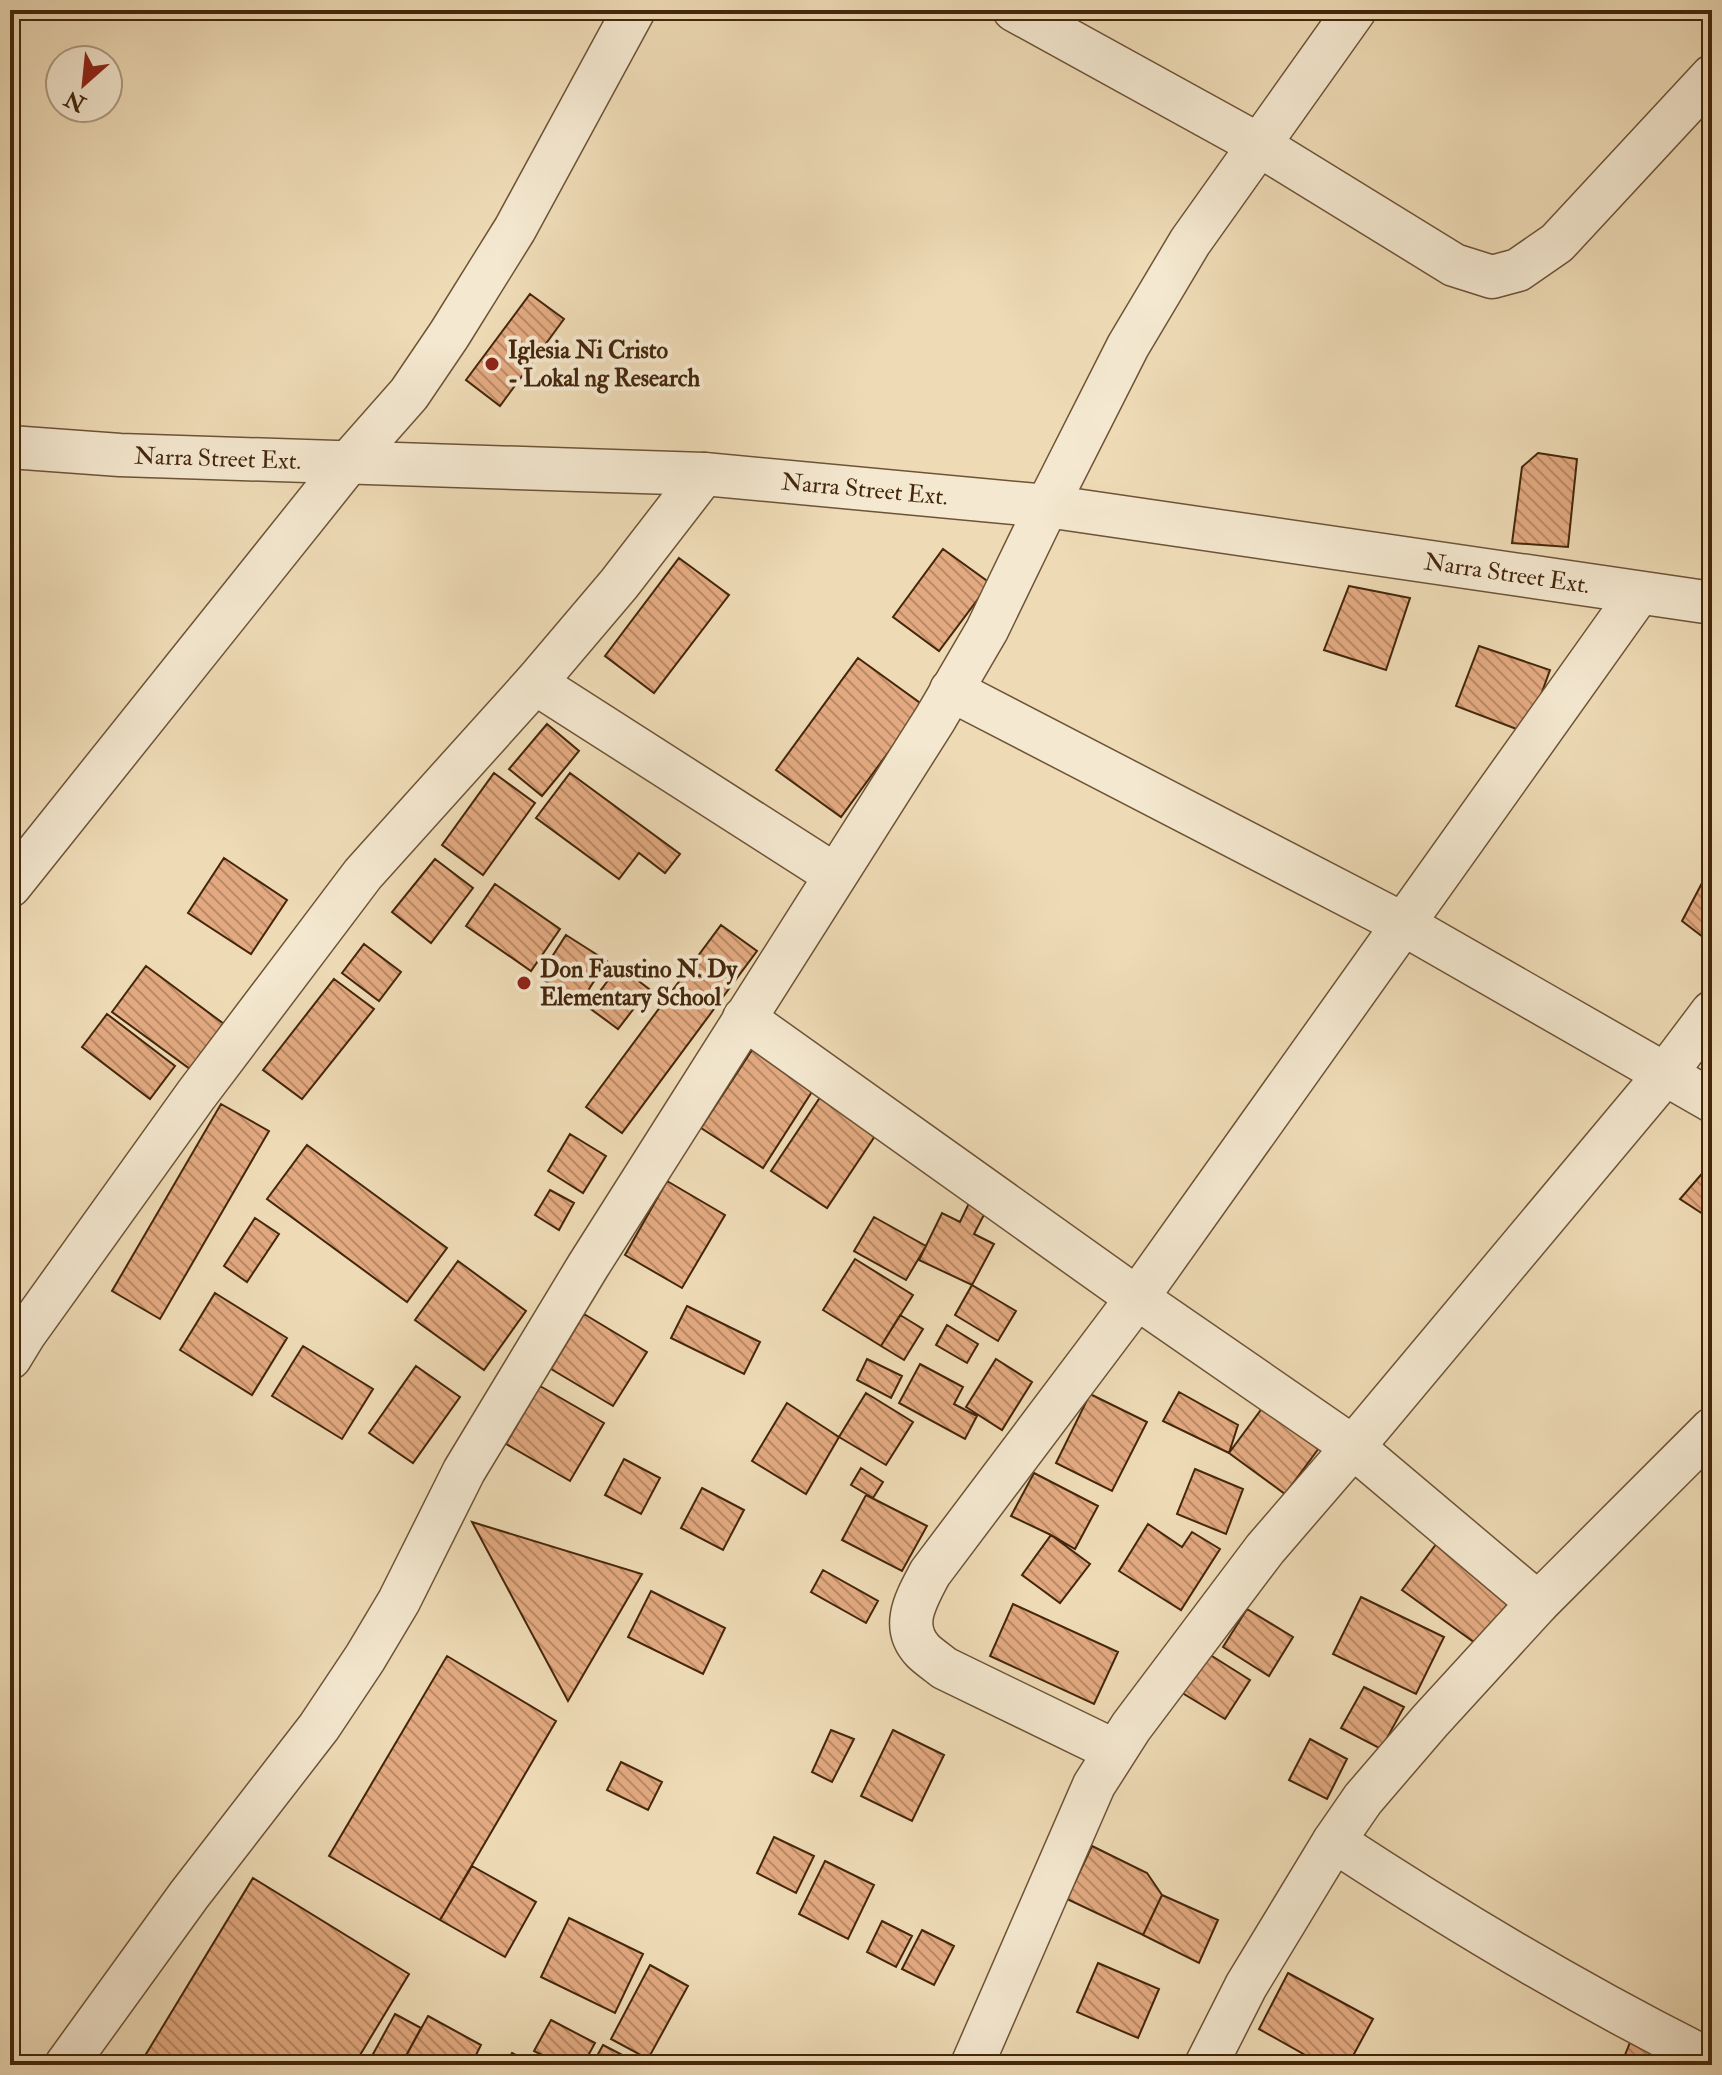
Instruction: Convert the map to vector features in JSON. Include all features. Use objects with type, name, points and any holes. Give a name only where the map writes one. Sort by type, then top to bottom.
[{"type":"street","points":[[10,886],[349,462],[409,394],[515,229],[634,10]]},
{"type":"street","points":[[1014,10],[1259,145],[1454,265],[1492,277],[1518,270],[1557,243],[1712,76]]},
{"type":"street","points":[[66,2065],[189,1895],[319,1727],[365,1658],[399,1601],[464,1471],[588,1266],[987,630],[1136,333],[1190,242],[1355,10]]},
{"type":"street","name":"Narra Street Ext.","points":[[10,447],[120,455],[704,474],[1047,506],[1712,603]]},
{"type":"street","points":[[15,1339],[363,874],[535,683],[619,584],[704,474]]},
{"type":"street","points":[[1115,1751],[944,1668],[922,1650],[911,1630],[913,1606],[930,1573],[1137,1298],[1639,593]]},
{"type":"street","points":[[535,683],[835,875]]},
{"type":"street","points":[[951,690],[1403,924],[1712,1101]]},
{"type":"street","points":[[972,2065],[1094,1785],[1139,1716],[1265,1549],[1666,1073],[1712,1012]]},
{"type":"street","points":[[744,1018],[1137,1298],[1353,1447],[1538,1603]]},
{"type":"street","points":[[1206,2065],[1246,1986],[1363,1799],[1538,1603],[1712,1429]]},
{"type":"street","points":[[1334,1841],[1457,1921],[1649,2030],[1712,2061]]},
{"type":"building","points":[[530,294],[564,319],[500,406],[466,380]]},
{"type":"building","points":[[1538,453],[1577,459],[1568,547],[1512,543],[1522,467]]},
{"type":"building","points":[[943,549],[990,583],[939,651],[893,617]]},
{"type":"building","points":[[679,558],[729,595],[654,693],[605,656]]},
{"type":"building","points":[[1349,586],[1410,598],[1386,670],[1324,650]]},
{"type":"building","points":[[1479,646],[1550,670],[1527,733],[1456,706]]},
{"type":"building","points":[[858,658],[923,705],[841,817],[776,770]]},
{"type":"building","points":[[547,724],[579,751],[542,796],[509,769]]},
{"type":"building","points":[[494,773],[535,803],[483,875],[442,845]]},
{"type":"building","points":[[570,773],[680,854],[665,873],[639,853],[619,879],[536,818]]},
{"type":"building","points":[[224,858],[287,900],[251,954],[188,913]]},
{"type":"building","points":[[435,859],[473,888],[431,943],[392,912]]},
{"type":"building","points":[[1712,864],[1712,944],[1682,921]]},
{"type":"building","points":[[495,884],[560,929],[531,971],[466,926]]},
{"type":"building","points":[[721,925],[757,951],[622,1133],[586,1107]]},
{"type":"building","points":[[566,935],[607,961],[580,1003],[539,977]]},
{"type":"building","points":[[364,944],[401,972],[379,1001],[342,973]]},
{"type":"building","points":[[146,966],[224,1024],[190,1069],[112,1012]]},
{"type":"building","points":[[619,966],[649,989],[618,1029],[588,1007]]},
{"type":"building","points":[[334,979],[374,1009],[302,1099],[263,1070]]},
{"type":"building","points":[[107,1014],[175,1066],[150,1099],[82,1047]]},
{"type":"building","points":[[754,1047],[815,1087],[763,1168],[701,1128]]},
{"type":"building","points":[[823,1093],[879,1130],[827,1208],[771,1171]]},
{"type":"building","points":[[221,1104],[269,1131],[160,1319],[112,1291]]},
{"type":"building","points":[[570,1134],[606,1156],[583,1193],[548,1171]]},
{"type":"building","points":[[307,1145],[447,1248],[407,1302],[267,1199]]},
{"type":"building","points":[[1712,1162],[1712,1220],[1680,1199]]},
{"type":"building","points":[[667,1181],[725,1215],[682,1288],[625,1255]]},
{"type":"building","points":[[550,1190],[574,1203],[559,1230],[535,1215]]},
{"type":"building","points":[[971,1199],[988,1207],[974,1234],[994,1244],[972,1285],[919,1260],[942,1213],[960,1222]]},
{"type":"building","points":[[874,1217],[926,1246],[906,1280],[854,1251]]},
{"type":"building","points":[[255,1218],[279,1234],[247,1282],[224,1266]]},
{"type":"building","points":[[855,1259],[913,1295],[881,1346],[823,1310]]},
{"type":"building","points":[[458,1261],[526,1311],[484,1370],[415,1320]]},
{"type":"building","points":[[972,1285],[1016,1311],[998,1341],[955,1315]]},
{"type":"building","points":[[215,1293],[287,1338],[252,1395],[180,1350]]},
{"type":"building","points":[[687,1306],[760,1342],[744,1374],[671,1338]]},
{"type":"building","points":[[584,1314],[647,1352],[613,1406],[551,1369]]},
{"type":"building","points":[[900,1315],[923,1329],[904,1360],[881,1346]]},
{"type":"building","points":[[947,1325],[978,1344],[967,1363],[936,1345]]},
{"type":"building","points":[[303,1346],[373,1389],[342,1439],[272,1396]]},
{"type":"building","points":[[867,1359],[902,1376],[891,1398],[857,1380]]},
{"type":"building","points":[[996,1359],[1032,1382],[1002,1430],[966,1407]]},
{"type":"building","points":[[920,1364],[963,1387],[954,1404],[977,1416],[965,1439],[899,1403]]},
{"type":"building","points":[[416,1366],[460,1397],[413,1463],[369,1433]]},
{"type":"building","points":[[540,1386],[604,1423],[570,1481],[506,1444]]},
{"type":"building","points":[[1179,1392],[1238,1425],[1229,1453],[1163,1421]]},
{"type":"building","points":[[866,1393],[913,1422],[886,1465],[839,1437]]},
{"type":"building","points":[[1090,1394],[1147,1422],[1112,1491],[1056,1463]]},
{"type":"building","points":[[787,1403],[839,1437],[806,1494],[752,1461]]},
{"type":"building","points":[[1266,1403],[1322,1444],[1285,1494],[1229,1453]]},
{"type":"building","points":[[624,1459],[660,1478],[641,1514],[605,1495]]},
{"type":"building","points":[[861,1468],[883,1482],[873,1498],[851,1485]]},
{"type":"building","points":[[1195,1469],[1243,1489],[1226,1534],[1177,1514]]},
{"type":"building","points":[[1034,1473],[1098,1506],[1075,1549],[1011,1516]]},
{"type":"building","points":[[702,1488],[744,1510],[723,1550],[681,1528]]},
{"type":"building","points":[[866,1495],[927,1526],[902,1571],[842,1540]]},
{"type":"building","points":[[472,1522],[642,1574],[568,1701]]},
{"type":"building","points":[[1148,1524],[1182,1547],[1192,1532],[1220,1549],[1181,1610],[1119,1571]]},
{"type":"building","points":[[1051,1535],[1090,1564],[1060,1603],[1022,1575]]},
{"type":"building","points":[[1437,1543],[1512,1598],[1478,1645],[1402,1590]]},
{"type":"building","points":[[823,1570],[878,1601],[866,1623],[811,1592]]},
{"type":"building","points":[[651,1591],[725,1628],[703,1674],[628,1637]]},
{"type":"building","points":[[1361,1597],[1444,1637],[1416,1694],[1333,1654]]},
{"type":"building","points":[[1013,1604],[1118,1652],[1094,1704],[990,1656]]},
{"type":"building","points":[[1247,1609],[1293,1637],[1269,1676],[1223,1647]]},
{"type":"building","points":[[1204,1651],[1250,1680],[1225,1719],[1179,1691]]},
{"type":"building","points":[[447,1656],[556,1721],[440,1920],[329,1856]]},
{"type":"building","points":[[1364,1687],[1404,1707],[1381,1749],[1341,1728]]},
{"type":"building","points":[[831,1730],[854,1739],[832,1782],[812,1772]]},
{"type":"building","points":[[893,1730],[944,1755],[912,1821],[861,1796]]},
{"type":"building","points":[[1310,1739],[1347,1759],[1327,1799],[1289,1780]]},
{"type":"building","points":[[621,1762],[662,1782],[648,1810],[607,1790]]},
{"type":"building","points":[[774,1837],[814,1856],[796,1893],[757,1873]]},
{"type":"building","points":[[1092,1846],[1147,1873],[1162,1895],[1143,1935],[1067,1899]]},
{"type":"building","points":[[825,1861],[874,1885],[848,1939],[799,1914]]},
{"type":"building","points":[[472,1866],[536,1902],[505,1957],[440,1920]]},
{"type":"building","points":[[253,1878],[409,1974],[354,2065],[153,2065],[143,2059]]},
{"type":"building","points":[[1162,1895],[1218,1920],[1199,1963],[1143,1935]]},
{"type":"building","points":[[569,1918],[643,1954],[615,2013],[541,1977]]},
{"type":"building","points":[[882,1921],[912,1936],[896,1967],[867,1952]]},
{"type":"building","points":[[922,1930],[954,1946],[934,1985],[902,1969]]},
{"type":"building","points":[[1098,1963],[1159,1989],[1138,2038],[1077,2012]]},
{"type":"building","points":[[650,1965],[688,1986],[648,2059],[611,2039]]},
{"type":"building","points":[[1288,1973],[1373,2019],[1348,2065],[1323,2065],[1259,2029]]},
{"type":"building","points":[[395,2014],[421,2028],[401,2065],[367,2065]]},
{"type":"building","points":[[428,2016],[481,2045],[471,2065],[401,2065]]},
{"type":"building","points":[[551,2020],[595,2043],[583,2065],[562,2065],[534,2051]]},
{"type":"building","points":[[1631,2040],[1694,2065],[1621,2065]]},
{"type":"building","points":[[603,2045],[640,2064],[640,2065],[592,2065]]},
{"type":"building","points":[[512,2053],[534,2065],[505,2065]]},
{"type":"place","name":"Iglesia Ni Cristo - Lokal ng Research","points":[[492,364]]},
{"type":"place","name":"Don Faustino N. Dy Elementary School","points":[[524,983]]}]
